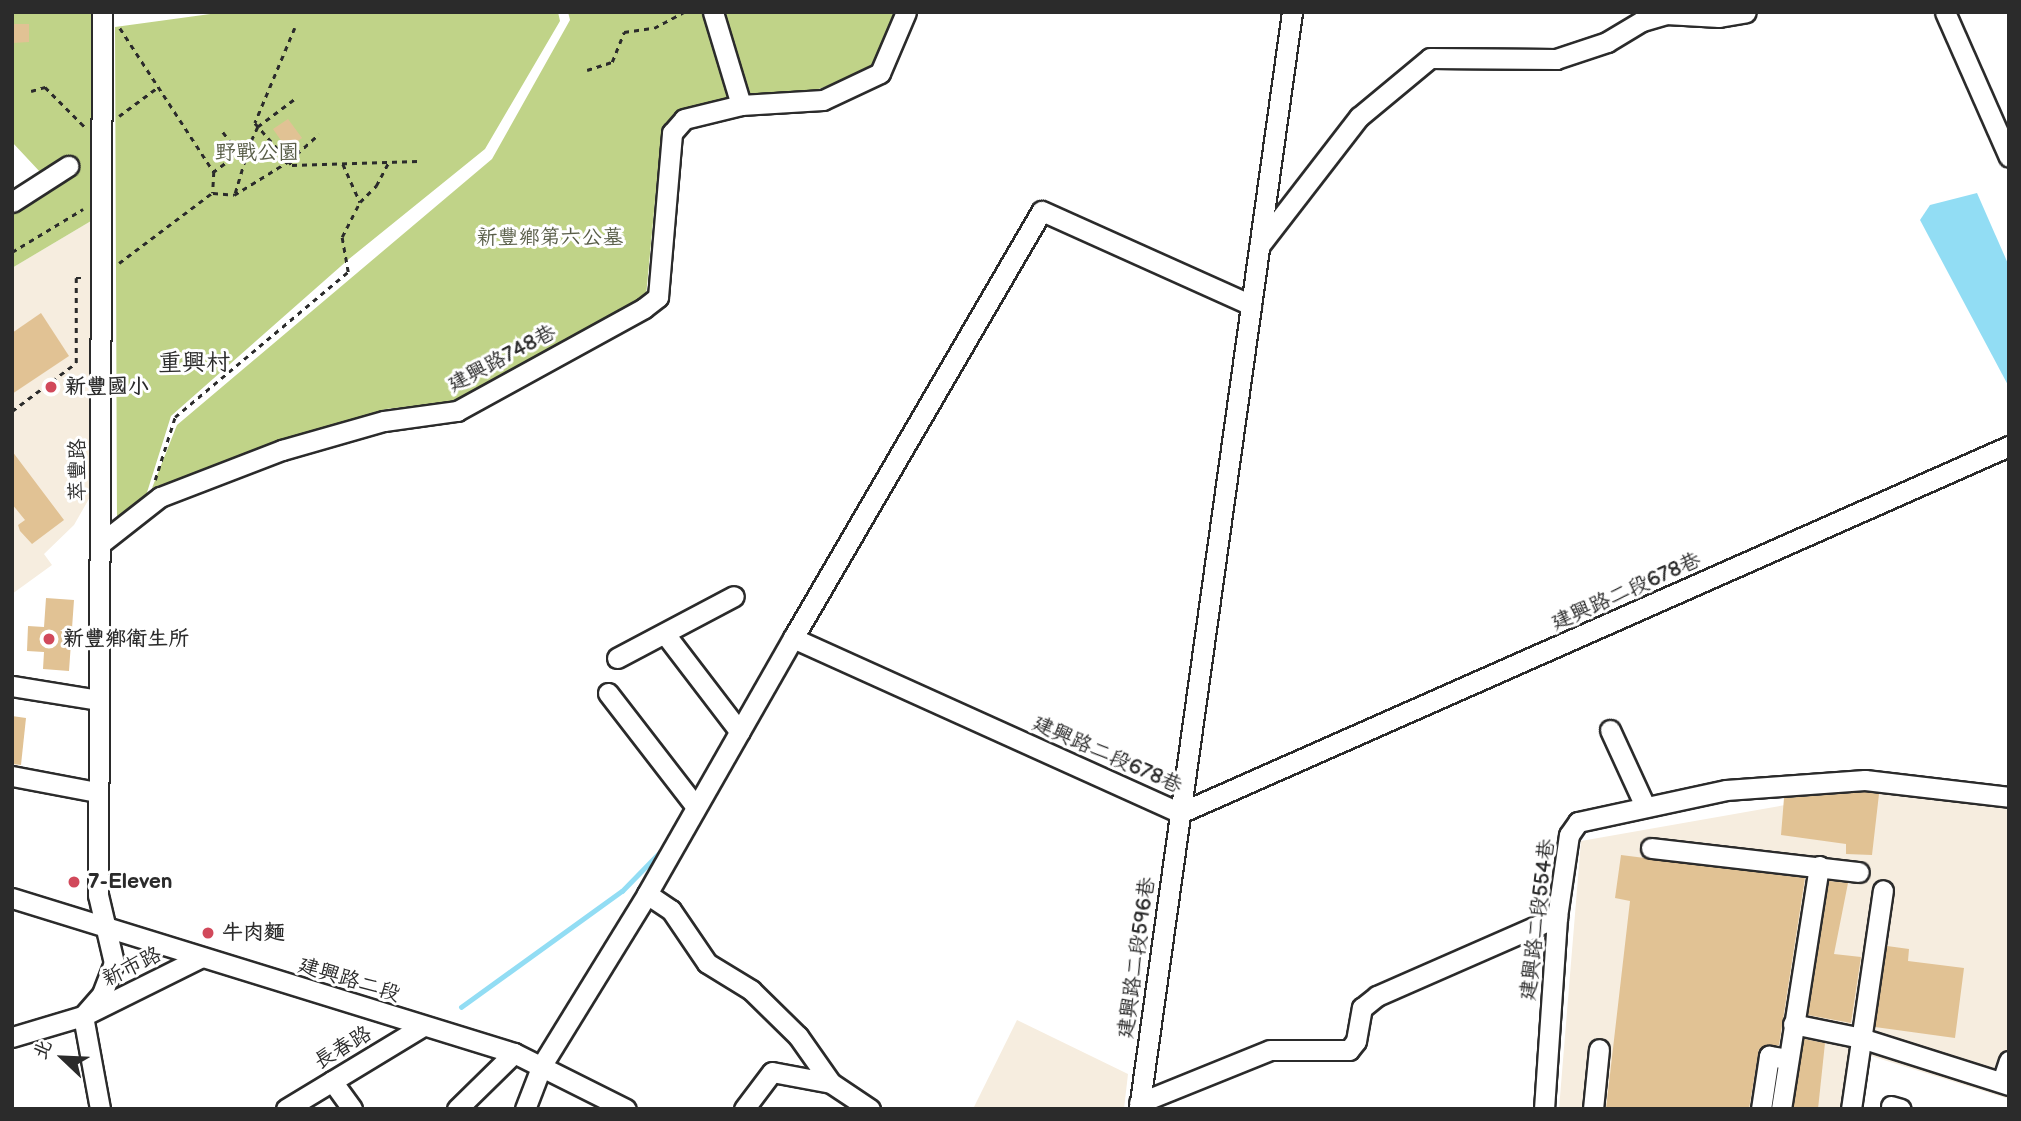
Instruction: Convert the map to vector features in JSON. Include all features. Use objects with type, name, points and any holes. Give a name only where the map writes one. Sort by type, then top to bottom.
[{"type":"street","points":[[713,12],[741,105]]},
{"type":"street","name":"建興路748巷","points":[[100,544],[160,497],[282,450],[384,421],[457,411],[644,309],[657,297],[672,132],[684,119],[741,105],[822,100],[880,73],[906,12]]},
{"type":"street","name":"建興路二段596巷","points":[[1139,1106],[1292,12]]},
{"type":"street","points":[[1258,247],[1359,117],[1430,58],[1556,59],[1607,42],[1642,21],[1666,13],[1719,17],[1746,12]]},
{"type":"street","points":[[1945,12],[2009,157]]},
{"type":"street","name":"萃豐路","points":[[108,15],[107,270],[97,792],[98,895],[108,927]]},
{"type":"street","points":[[12,202],[68,166]]},
{"type":"street","points":[[525,1109],[542,1065],[647,894],[1042,211],[1251,304]]},
{"type":"street","name":"建興路二段678巷","points":[[793,639],[1180,813],[2009,446]]},
{"type":"street","points":[[617,658],[734,596]]},
{"type":"street","points":[[666,634],[740,732]]},
{"type":"street","points":[[12,686],[98,700]]},
{"type":"street","points":[[608,693],[696,807]]},
{"type":"street","points":[[1610,730],[1645,806]]},
{"type":"street","points":[[12,776],[97,792]]},
{"type":"street","name":"建興路二段554巷","points":[[1544,1109],[1557,917],[1569,835],[1578,822],[1742,788],[1865,780],[2009,797]]},
{"type":"street","points":[[1651,848],[1859,872]]},
{"type":"street","points":[[1781,1109],[1819,866]]},
{"type":"street","points":[[1851,1109],[1883,890]]},
{"type":"street","points":[[647,894],[671,910],[707,963],[751,990],[797,1036],[831,1083],[870,1109]]},
{"type":"street","name":"建興路二段","points":[[12,898],[514,1054],[542,1065],[626,1109]]},
{"type":"street","points":[[1139,1106],[1270,1050],[1349,1050],[1356,1041],[1362,1008],[1370,1000],[1557,917]]},
{"type":"street","name":"新市路","points":[[83,1016],[102,994],[114,963],[108,927]]},
{"type":"street","name":"新市路","points":[[12,1037],[83,1016],[200,958]]},
{"type":"street","points":[[83,1016],[100,1109]]},
{"type":"street","points":[[1793,1024],[1861,1038],[2005,1084],[2009,1061]]},
{"type":"street","name":"長春路","points":[[286,1109],[424,1027]]},
{"type":"street","points":[[1593,1109],[1599,1049]]},
{"type":"street","points":[[457,1109],[514,1054]]},
{"type":"street","points":[[1761,1109],[1769,1055],[1788,1059]]},
{"type":"street","points":[[744,1109],[772,1072],[831,1083]]},
{"type":"street","points":[[332,1081],[352,1109]]},
{"type":"path","points":[[587,70],[612,62],[624,32],[654,28],[684,12]]},
{"type":"path","points":[[108,15],[214,172],[213,193]]},
{"type":"path","points":[[295,28],[255,123],[289,161],[418,161]]},
{"type":"path","points":[[32,91],[45,87],[92,134]]},
{"type":"path","points":[[113,120],[158,87]]},
{"type":"path","points":[[234,195],[249,146],[258,127],[294,100]]},
{"type":"path","points":[[223,132],[239,153]]},
{"type":"path","points":[[12,411],[76,363],[76,278],[107,270],[213,193],[234,195],[289,161],[319,134]]},
{"type":"path","points":[[214,172],[249,146]]},
{"type":"path","points":[[147,507],[175,417],[348,272],[342,237],[359,202],[376,186],[389,162]]},
{"type":"path","points":[[343,163],[359,202]]},
{"type":"path","points":[[12,252],[92,204]]},
{"type":"shaded area","name":"新豐國小","points":[[91,221],[90,497],[74,525],[44,554],[52,565],[12,594],[12,268]]},
{"type":"shaded area","points":[[1870,790],[2009,809],[2009,1099],[1871,1056],[1863,1109],[1559,1109],[1581,841]]},
{"type":"shaded area","points":[[1017,1020],[1128,1074],[1124,1109],[973,1109]]},
{"type":"green space","points":[[12,12],[91,12],[91,221],[12,268],[12,192],[41,173],[12,142]]},
{"type":"green space","name":"野戰公園","points":[[225,12],[558,12],[560,21],[485,149],[349,259],[171,416],[144,502],[117,523],[115,27]]},
{"type":"green space","name":"新豐鄉第六公墓","points":[[568,12],[894,12],[871,70],[813,91],[680,109],[662,127],[646,296],[458,401],[386,409],[152,488],[177,425],[492,159],[570,20]]},
{"type":"water","points":[[1977,193],[2009,266],[2009,387],[1920,220],[1930,205]]},
{"type":"building","points":[[12,24],[29,24],[29,42],[12,43]]},
{"type":"building","points":[[288,119],[302,138],[287,149],[273,129]]},
{"type":"building","points":[[41,313],[69,356],[12,394],[12,333]]},
{"type":"building","points":[[12,451],[64,520],[32,544],[20,531],[18,525],[25,520],[12,504]]},
{"type":"building","name":"新豐鄉衛生所","points":[[46,598],[74,600],[69,671],[43,669],[44,652],[27,651],[28,626],[44,627]]},
{"type":"building","points":[[12,716],[26,718],[21,765],[12,764]]},
{"type":"building","points":[[1865,792],[1879,794],[1872,855],[1846,854],[1846,844],[1781,835],[1784,798]]},
{"type":"building","points":[[1621,855],[1805,878],[1779,1045],[1759,1049],[1749,1109],[1606,1109],[1630,901],[1615,898]]},
{"type":"building","points":[[1829,881],[1848,883],[1834,954],[1861,957],[1851,1023],[1808,1015]]},
{"type":"building","points":[[1887,946],[1909,949],[1908,961],[1964,968],[1955,1038],[1875,1027]]},
{"type":"building","points":[[1804,1039],[1825,1043],[1818,1109],[1793,1109]]},
{"type":"waterway","points":[[461,1007],[622,891],[661,851]]},
{"type":"place","name":"新豐國小","points":[[51,387]]},
{"type":"place","name":"新豐鄉衛生所","points":[[49,639]]},
{"type":"place","name":"7-Eleven","points":[[74,882]]},
{"type":"place","name":"牛肉麵","points":[[208,933]]},
{"type":"district","name":"重興村","points":[[194,363]]}]
